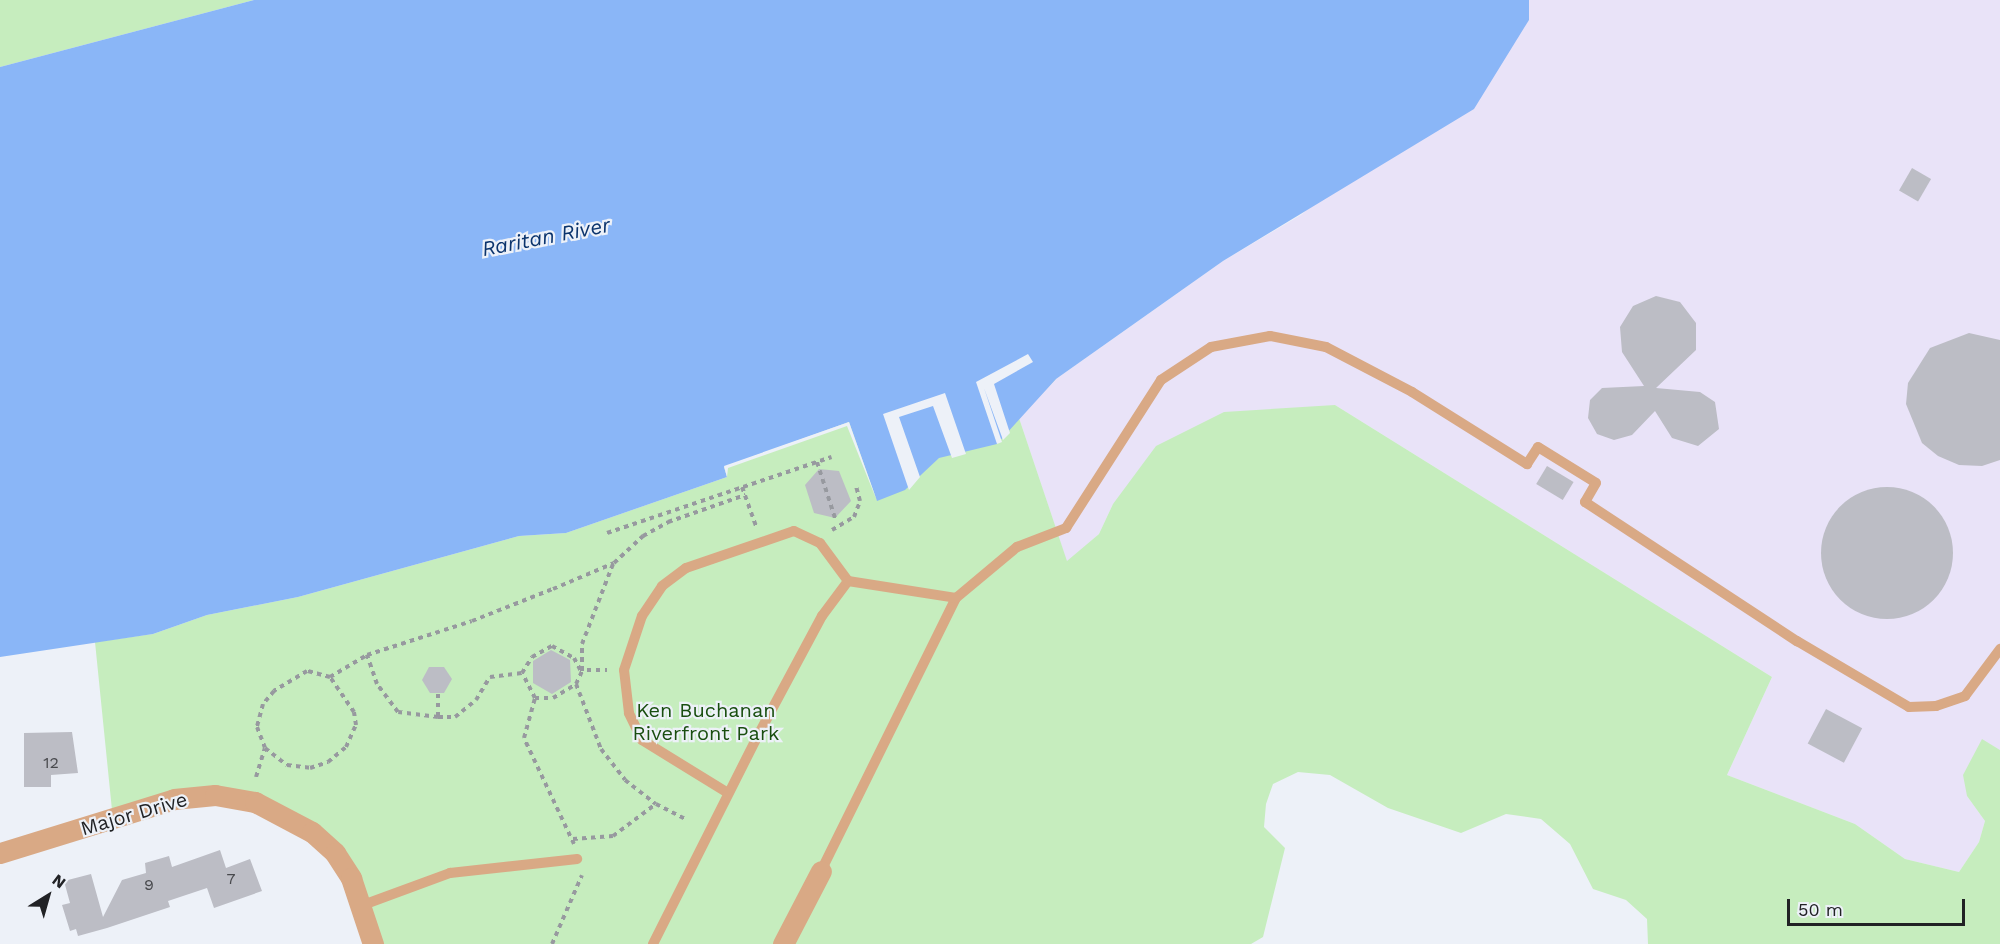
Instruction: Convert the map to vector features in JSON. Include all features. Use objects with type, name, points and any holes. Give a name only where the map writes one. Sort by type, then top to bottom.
[{"type":"street","name":"Major Drive","points":[[0,853],[174,799],[215,795],[255,802],[312,832],[335,852],[363,905],[373,944]]},
{"type":"street","points":[[783,944],[821,871]]},
{"type":"lane","points":[[821,871],[956,598],[1017,546],[1066,528],[1161,380],[1211,347],[1270,336],[1326,348],[1412,392],[1527,464],[1538,447],[1596,483],[1585,502],[1797,641],[1908,707],[1936,706],[1965,696],[2000,649]]},
{"type":"lane","points":[[728,793],[642,740],[629,714],[623,676],[629,645],[662,586],[686,568],[761,541],[802,532],[820,543],[848,580],[956,598]]},
{"type":"lane","points":[[653,944],[728,793],[822,616],[848,580]]},
{"type":"lane","points":[[363,905],[450,873],[577,859]]},
{"type":"path","points":[[607,533],[831,457]]},
{"type":"path","points":[[817,462],[835,518]]},
{"type":"path","points":[[824,530],[839,529],[854,517],[860,501],[856,486]]},
{"type":"path","points":[[742,488],[761,541]]},
{"type":"path","points":[[330,676],[354,712],[356,725],[346,747],[328,762],[310,768],[288,765],[265,748],[257,727],[263,704],[274,691],[307,671],[330,676],[367,655],[472,621],[614,563],[643,536],[668,522],[745,495]]},
{"type":"path","points":[[535,698],[553,698],[576,684],[582,671],[582,644],[614,563]]},
{"type":"path","points":[[522,673],[532,657],[552,646],[574,658],[582,671]]},
{"type":"path","points":[[367,655],[377,684],[398,712],[438,717],[455,717],[469,708],[490,677],[522,673]]},
{"type":"path","points":[[522,673],[535,698],[524,738],[573,839],[582,878],[552,944]]},
{"type":"path","points":[[576,684],[601,749],[625,780],[656,804],[686,819]]},
{"type":"path","points":[[438,694],[438,717]]},
{"type":"path","points":[[256,777],[265,748]]},
{"type":"path","points":[[573,839],[613,836],[656,804]]},
{"type":"shaded area","points":[[1529,0],[2000,0],[2000,750],[1982,740],[1967,796],[1985,821],[1979,842],[1959,872],[1905,859],[1855,824],[1727,775],[1772,677],[1335,405],[1113,504],[1099,534],[1067,562],[1019,418],[1056,379],[1223,261],[1301,215],[1529,20]]},
{"type":"green space","points":[[0,0],[254,0],[0,67]]},
{"type":"green space","name":"Ken Buchanan Riverfront Park","points":[[1056,379],[1019,418],[1067,561],[1099,534],[1113,504],[1156,446],[1224,412],[1335,405],[1772,677],[1727,775],[1855,824],[1905,859],[1959,872],[1979,842],[1985,821],[1967,796],[1963,775],[1982,739],[2000,750],[2000,944],[1648,944],[1647,919],[1626,900],[1593,889],[1570,844],[1541,819],[1506,814],[1461,833],[1388,808],[1330,775],[1298,772],[1273,784],[1266,804],[1264,827],[1285,848],[1263,937],[1251,944],[373,944],[363,905],[312,832],[215,795],[113,820],[95,642],[153,634],[207,615],[298,597],[519,536],[566,533],[727,477],[724,466],[849,422]]},
{"type":"water","name":"Raritan River","points":[[254,0],[1529,0],[1529,20],[1474,109],[1223,261],[1056,379],[997,444],[939,458],[905,490],[877,501],[849,422],[724,467],[727,477],[566,533],[519,536],[298,597],[207,615],[153,634],[0,657],[0,67]]},
{"type":"pier","points":[[1028,354],[1033,362],[994,384],[1010,433],[1003,440],[984,388],[1002,442],[997,444],[976,382]]},
{"type":"pier","points":[[945,393],[966,454],[952,458],[933,406],[899,417],[920,477],[909,490],[883,414]]},
{"type":"pier","points":[[849,422],[877,501],[847,426],[728,468],[727,477],[724,466]]},
{"type":"building","points":[[1912,168],[1931,179],[1918,202],[1899,191]]},
{"type":"building","points":[[1656,296],[1680,302],[1696,323],[1696,350],[1656,388],[1700,392],[1715,402],[1719,429],[1698,446],[1672,438],[1655,411],[1632,435],[1614,440],[1597,434],[1588,418],[1590,400],[1602,388],[1644,386],[1622,352],[1620,327],[1633,306]]},
{"type":"building","points":[[1969,333],[2000,340],[2000,460],[1982,466],[1959,465],[1938,456],[1922,443],[1906,404],[1908,383],[1930,348]]},
{"type":"building","points":[[1547,466],[1574,482],[1563,500],[1536,484]]},
{"type":"building","points":[[819,469],[839,471],[851,501],[835,518],[814,513],[805,485]]},
{"type":"building","points":[[1887,487],[1912,492],[1934,506],[1948,528],[1953,553],[1948,578],[1934,600],[1912,614],[1887,619],[1862,614],[1840,600],[1826,578],[1821,553],[1826,528],[1840,506],[1862,492]]},
{"type":"building","points":[[551,650],[570,660],[571,682],[552,694],[533,683],[533,661]]},
{"type":"building","points":[[429,667],[444,667],[452,679],[444,693],[430,693],[422,680]]},
{"type":"building","points":[[1826,709],[1862,728],[1844,763],[1808,743]]},
{"type":"building","points":[[72,732],[78,773],[51,775],[51,787],[24,787],[24,733]]},
{"type":"building","points":[[220,850],[226,868],[250,859],[262,891],[214,908],[207,888],[168,901],[170,907],[107,928],[78,936],[76,929],[70,931],[62,905],[70,903],[64,881],[91,874],[103,917],[122,880],[146,873],[145,863],[169,856],[172,867]]}]
